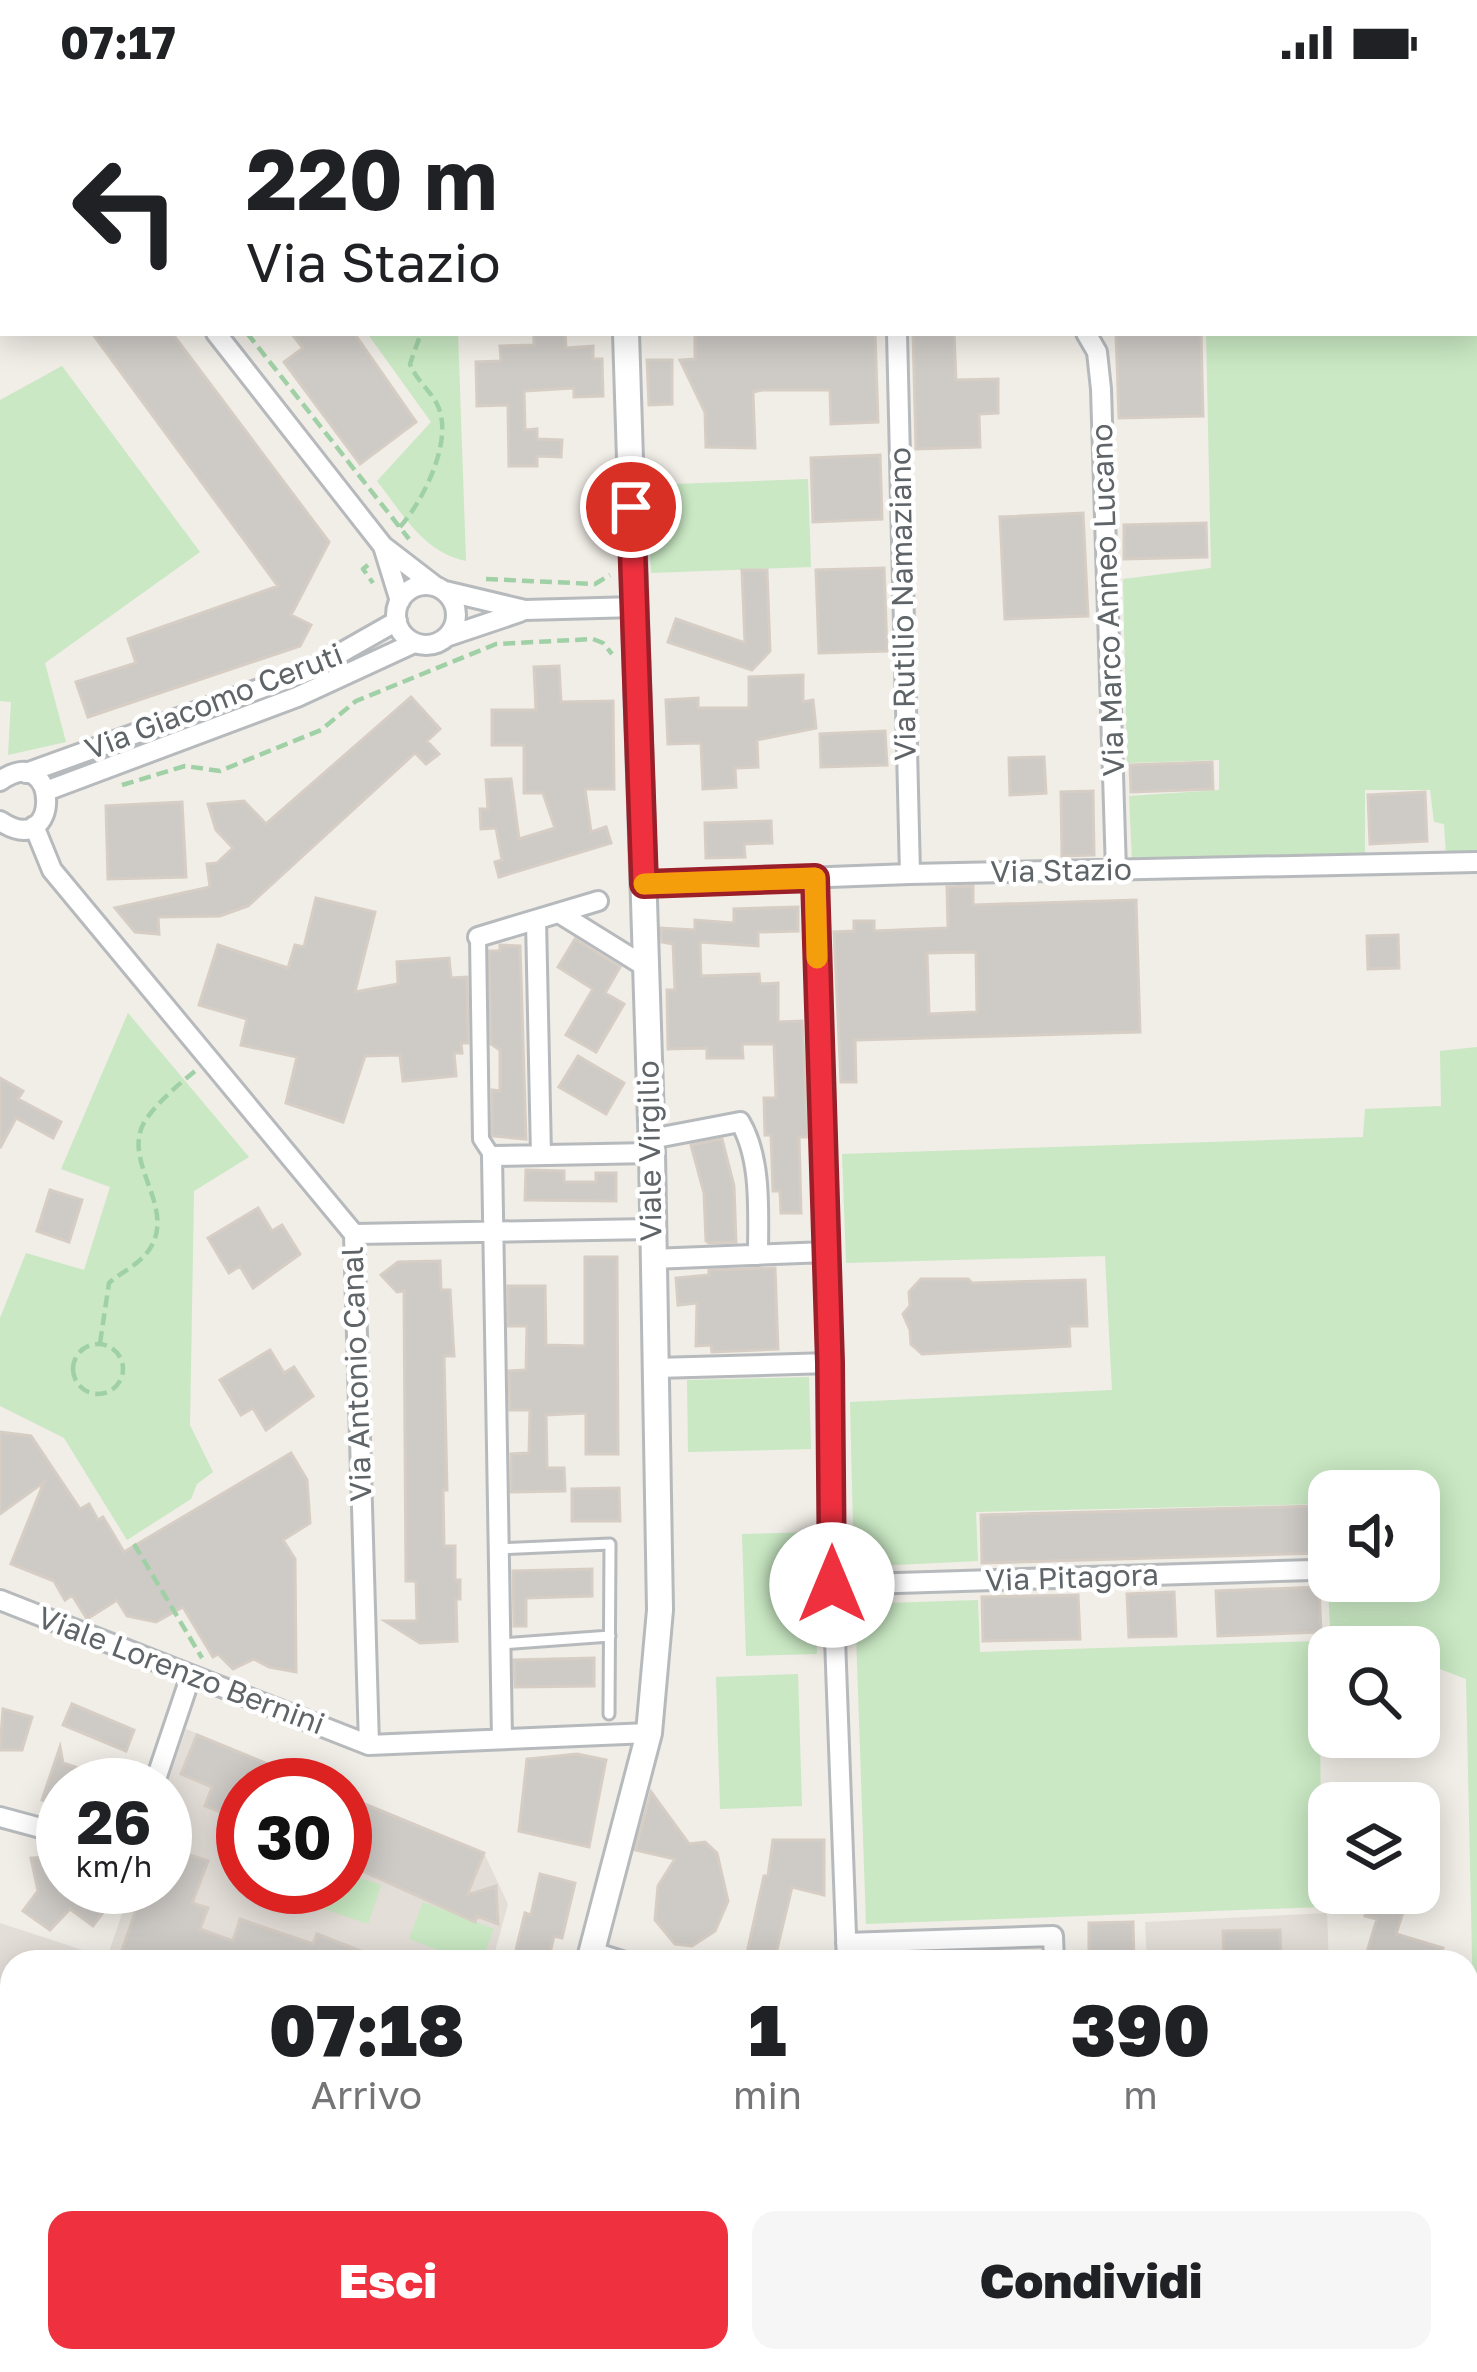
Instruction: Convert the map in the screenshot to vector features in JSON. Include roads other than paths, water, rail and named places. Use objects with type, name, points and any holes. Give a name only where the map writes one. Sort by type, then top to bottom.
[{"type":"street","points":[[218,336],[383,547],[452,599],[457,618],[449,636]]},
{"type":"street","name":"Viale Virgilio","points":[[593,1950],[649,1732],[660,1610],[626,336]]},
{"type":"street","name":"Via Rutilio Namaziano","points":[[897,336],[910,874]]},
{"type":"street","name":"Via Marco Anneo Lucano","points":[[1088,336],[1097,352],[1101,389],[1116,871]]},
{"type":"street","points":[[383,547],[400,601],[397,622],[414,643],[433,645],[525,610]]},
{"type":"street","points":[[400,601],[415,587],[525,610],[636,607]]},
{"type":"street","name":"Via Giacomo Ceruti","points":[[0,781],[274,685],[397,622]]},
{"type":"street","name":"Via Giacomo Ceruti","points":[[46,790],[297,697],[414,643]]},
{"type":"street","points":[[0,821],[18,830],[34,826],[45,814],[46,790],[26,773]]},
{"type":"street","name":"Via Antonio Canal","points":[[34,826],[52,870],[354,1234],[369,1745]]},
{"type":"street","name":"Via Stazio","points":[[644,884],[1477,862]]},
{"type":"street","points":[[815,878],[846,1950]]},
{"type":"street","points":[[502,1739],[492,1156],[481,1139],[478,938],[598,901]]},
{"type":"street","points":[[559,913],[646,967]]},
{"type":"street","points":[[536,920],[541,1155]]},
{"type":"street","points":[[492,1156],[651,1146],[731,1121],[740,1123],[747,1133],[758,1195],[758,1255]]},
{"type":"street","points":[[354,1234],[651,1229]]},
{"type":"street","points":[[652,1259],[826,1252]]},
{"type":"street","points":[[656,1368],[830,1363]]},
{"type":"street","name":"Via Pitagora","points":[[832,1585],[1308,1570]]},
{"type":"street","name":"Viale Lorenzo Bernini","points":[[0,1600],[369,1745],[649,1732]]},
{"type":"street","points":[[163,1758],[191,1675]]},
{"type":"street","points":[[0,1817],[36,1827]]},
{"type":"street","points":[[872,1950],[1053,1936],[1054,1950]]},
{"type":"lane","points":[[499,1549],[610,1544],[610,1714]]},
{"type":"lane","points":[[501,1644],[610,1636]]}]
